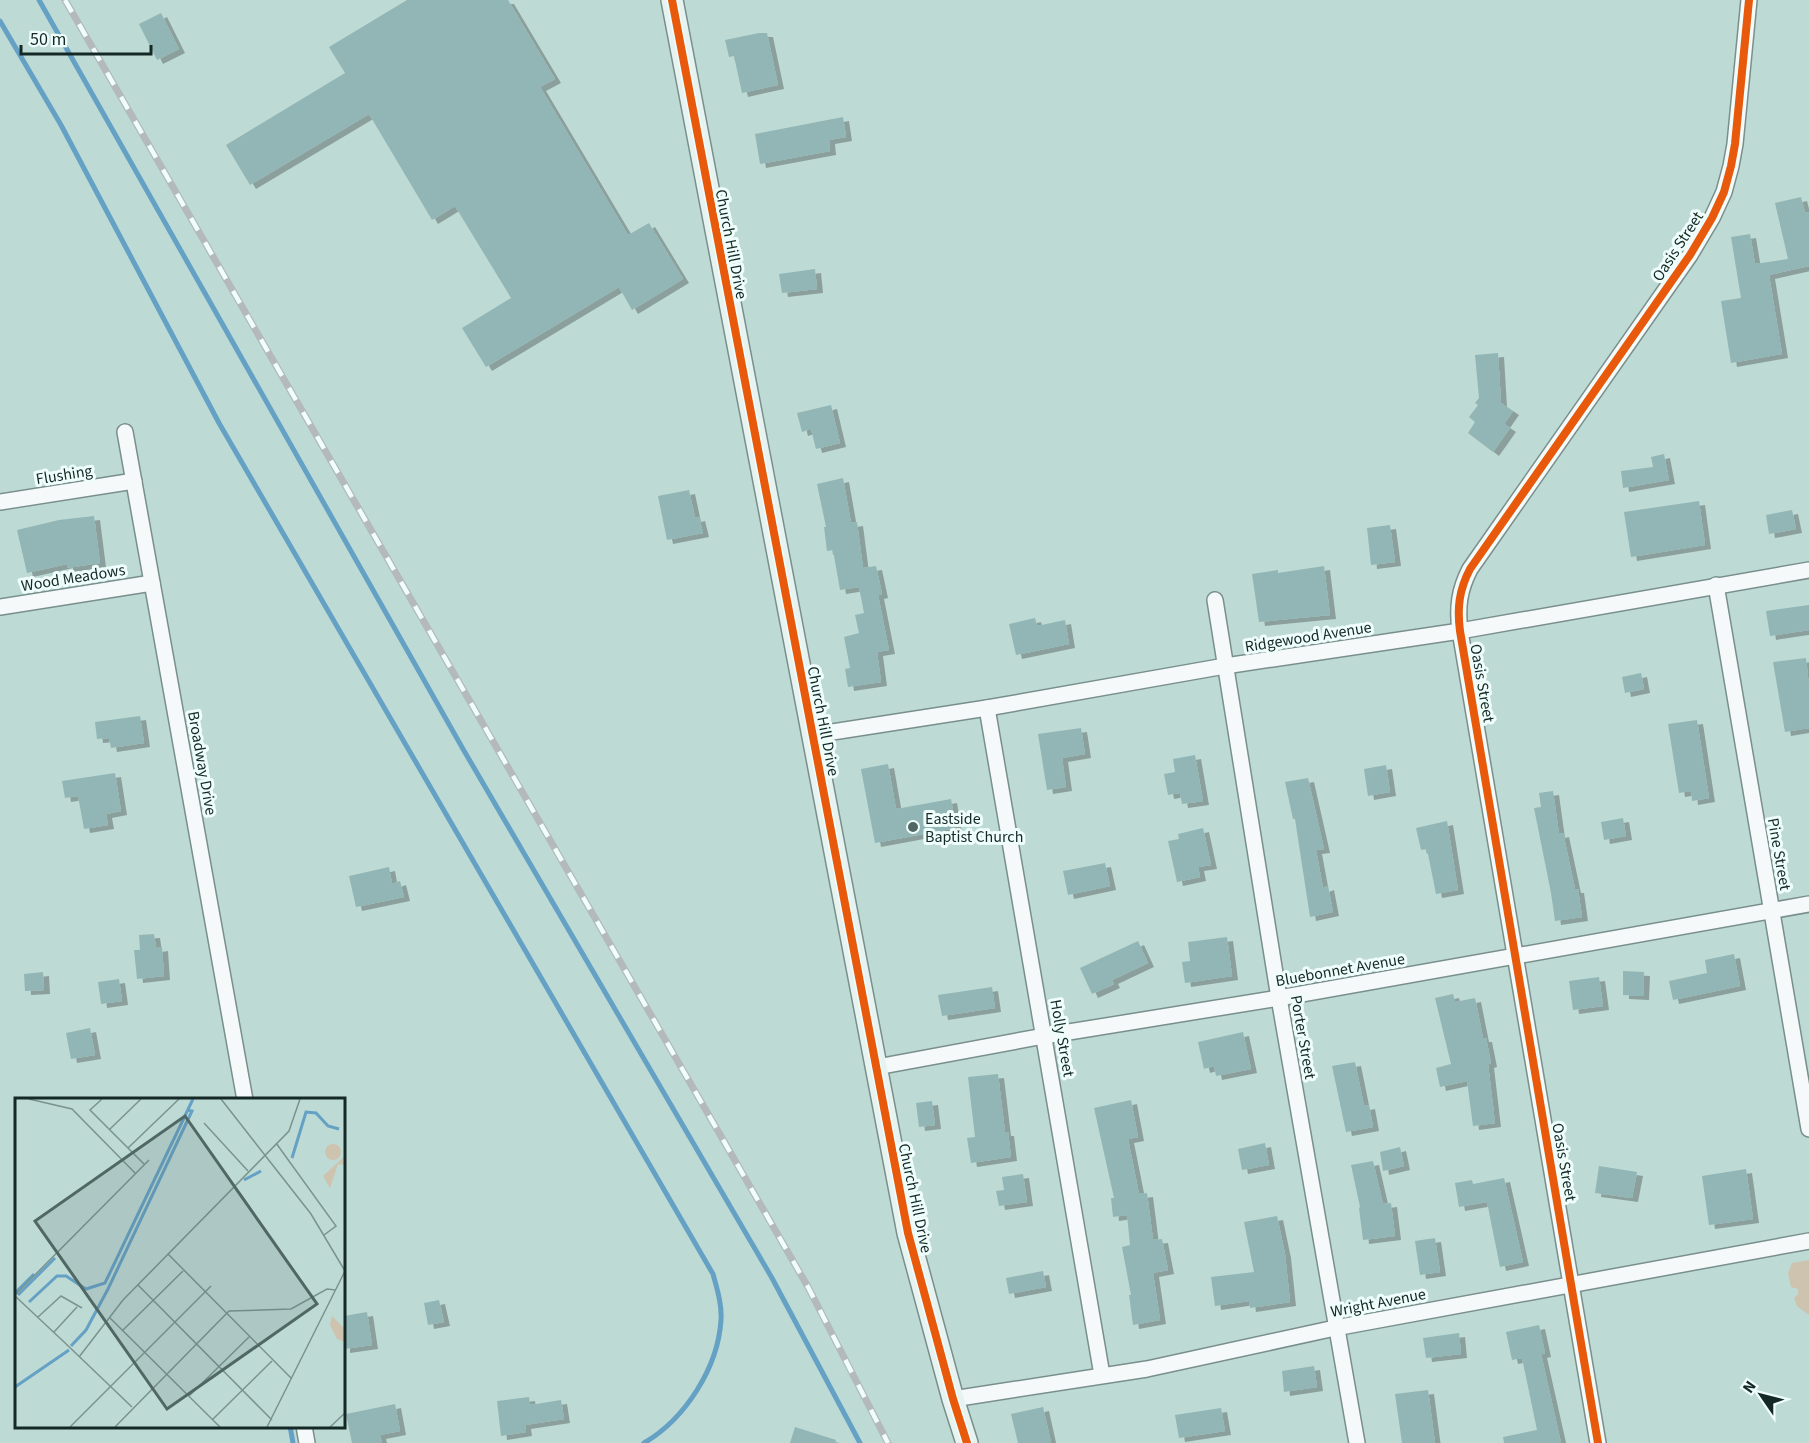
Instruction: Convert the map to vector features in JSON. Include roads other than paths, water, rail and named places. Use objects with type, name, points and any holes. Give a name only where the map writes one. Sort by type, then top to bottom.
[{"type":"street","name":"Church Hill Drive","points":[[672,0],[908,1233],[967,1443]]},
{"type":"street","name":"Oasis Street","points":[[1598,1443],[1460,631],[1458,602],[1462,584],[1470,569],[1690,255],[1712,218],[1724,192],[1736,144],[1749,0]]},
{"type":"street","name":"Broadway Drive","points":[[125,432],[245,1098]]},
{"type":"street","name":"Flushing","points":[[0,502],[134,481]]},
{"type":"street","name":"Ridgewood Avenue","points":[[813,735],[987,708],[1225,666],[1460,631],[1809,570]]},
{"type":"street","name":"Wood Meadows","points":[[0,607],[152,583]]},
{"type":"street","name":"Pine Street","points":[[1716,585],[1809,1128]]},
{"type":"street","name":"Porter Street","points":[[1215,600],[1279,998],[1335,1328],[1357,1443]]},
{"type":"street","name":"Holly Street","points":[[987,708],[1102,1375]]},
{"type":"street","name":"Bluebonnet Avenue","points":[[877,1067],[1809,904]]},
{"type":"street","name":"Wright Avenue","points":[[953,1399],[1147,1369],[1335,1328],[1809,1241]]},
{"type":"street","points":[[304,1428],[307,1443]]},
{"type":"waterway","points":[[39,0],[463,749],[772,1278],[860,1443]]},
{"type":"waterway","points":[[0,21],[61,125],[219,423],[713,1274],[719,1297],[721,1320],[719,1338],[706,1374],[686,1406],[659,1433],[644,1443]]},
{"type":"waterway","points":[[290,1428],[293,1443]]},
{"type":"railway","points":[[65,0],[808,1287],[888,1443]]},
{"type":"place","name":"Eastside Baptist Church","points":[[913,827]]}]
